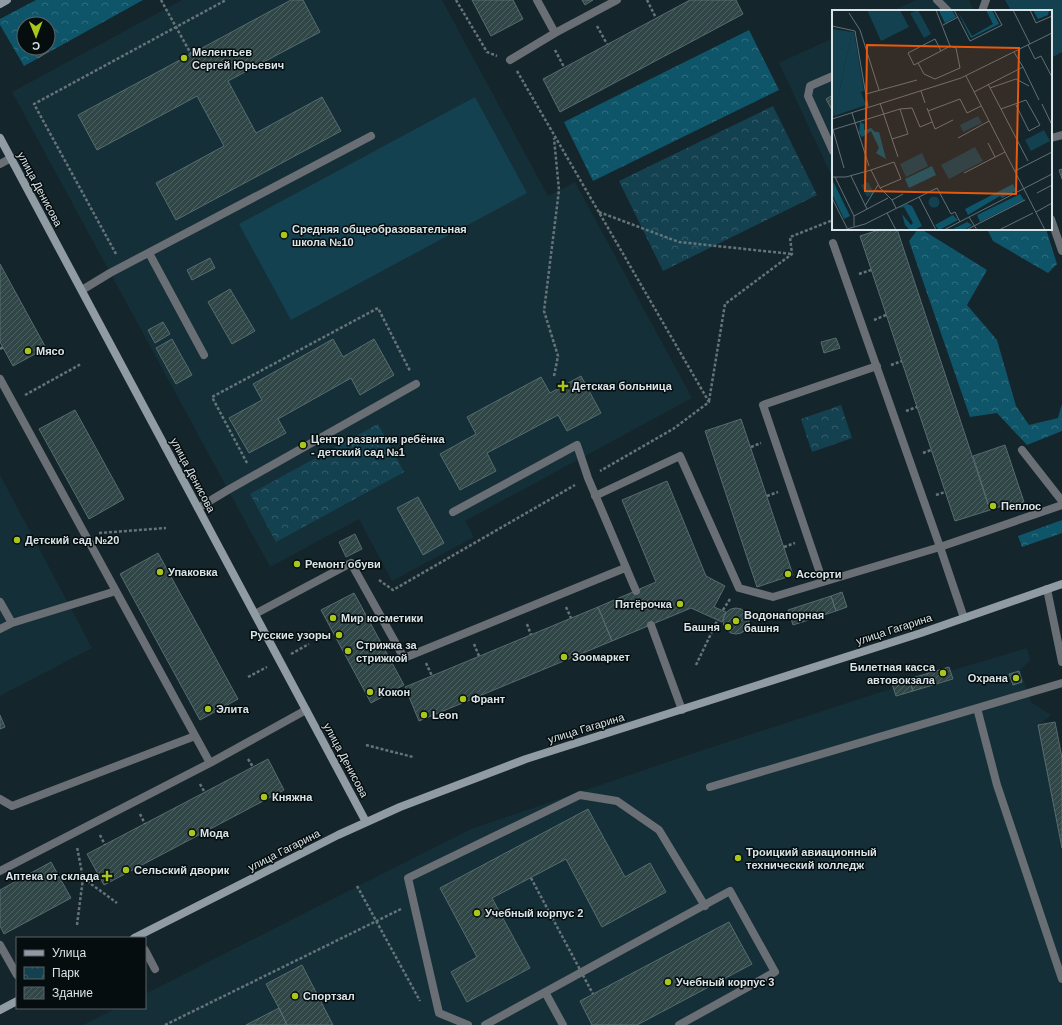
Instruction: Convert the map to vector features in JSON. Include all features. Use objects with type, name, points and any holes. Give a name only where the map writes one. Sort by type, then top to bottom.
[{"type":"main road","points":[[0,4],[7,0]]},
{"type":"main road","name":"улица Денисова","points":[[0,138],[366,822]]},
{"type":"main road","name":"улица Гагарина","points":[[137,937],[366,822],[400,807],[526,759],[964,618],[1062,584]]},
{"type":"main road","points":[[0,1010],[16,1002]]},
{"type":"lane","points":[[537,0],[552,35]]},
{"type":"lane","points":[[510,60],[552,35],[617,0]]},
{"type":"lane","points":[[937,0],[947,10]]},
{"type":"lane","points":[[982,10],[986,0]]},
{"type":"lane","points":[[832,76],[810,86],[808,96],[832,149]]},
{"type":"lane","points":[[1052,138],[1062,135]]},
{"type":"lane","points":[[82,290],[371,136]]},
{"type":"lane","points":[[0,164],[11,158]]},
{"type":"lane","points":[[1052,222],[1062,251]]},
{"type":"lane","points":[[833,243],[964,618]]},
{"type":"lane","points":[[149,253],[204,355]]},
{"type":"lane","points":[[823,582],[763,405],[877,366]]},
{"type":"lane","points":[[0,379],[210,763]]},
{"type":"lane","points":[[198,508],[416,384]]},
{"type":"lane","points":[[453,512],[577,445],[595,496],[636,591]]},
{"type":"lane","points":[[1022,450],[1062,501]]},
{"type":"lane","points":[[595,496],[680,456],[739,588],[773,597],[940,547],[1062,505]]},
{"type":"lane","points":[[255,614],[352,563],[404,658],[625,568]]},
{"type":"lane","points":[[1048,589],[1062,662]]},
{"type":"lane","points":[[0,629],[12,623],[116,591]]},
{"type":"lane","points":[[0,602],[12,623]]},
{"type":"lane","points":[[651,624],[682,710]]},
{"type":"lane","points":[[710,787],[1062,683]]},
{"type":"lane","points":[[977,708],[997,785],[1062,979]]},
{"type":"lane","points":[[0,871],[210,763],[306,710]]},
{"type":"lane","points":[[0,799],[12,806],[195,736]]},
{"type":"lane","points":[[468,1025],[439,1013],[408,878],[580,795],[617,801],[659,830],[705,906]]},
{"type":"lane","points":[[485,1025],[730,891],[775,972],[679,1025]]},
{"type":"lane","points":[[0,945],[16,973]]},
{"type":"lane","points":[[146,952],[155,969]]},
{"type":"lane","points":[[545,992],[563,1025]]},
{"type":"path","points":[[161,0],[191,54]]},
{"type":"path","points":[[123,267],[34,104],[226,0]]},
{"type":"path","points":[[456,0],[486,52],[510,60],[709,402]]},
{"type":"path","points":[[647,0],[656,18]]},
{"type":"path","points":[[590,14],[607,44]]},
{"type":"path","points":[[552,35],[564,67]]},
{"type":"path","points":[[554,136],[559,190],[544,311],[558,356],[554,376]]},
{"type":"path","points":[[598,212],[679,242],[792,254]]},
{"type":"path","points":[[792,254],[790,237],[832,220]]},
{"type":"path","points":[[375,578],[393,590],[673,429],[709,402],[725,304],[792,254]]},
{"type":"path","points":[[253,476],[212,397],[378,308],[416,384]]},
{"type":"path","points":[[13,402],[81,364]]},
{"type":"path","points":[[85,534],[166,528]]},
{"type":"path","points":[[696,665],[717,621]]},
{"type":"path","points":[[366,745],[413,757]]},
{"type":"path","points":[[74,832],[83,878],[77,925]]},
{"type":"path","points":[[83,878],[117,904]]},
{"type":"path","points":[[531,878],[593,994]]},
{"type":"path","points":[[357,886],[422,1004]]},
{"type":"path","points":[[165,1025],[376,920],[414,903]]},
{"type":"shaded area","points":[[182,0],[442,0],[548,196],[575,182],[692,398],[465,521],[474,537],[392,581],[359,519],[270,567],[12,92]]},
{"type":"shaded area","points":[[916,0],[969,0],[974,10],[894,10]]},
{"type":"shaded area","points":[[832,38],[832,177],[779,63]]},
{"type":"shaded area","name":"Детский сад №20","points":[[0,475],[92,648],[0,696]]},
{"type":"shaded area","name":"Троицкий авиационный технический колледж","points":[[1027,648],[1030,660],[1020,670],[1031,702],[1051,715],[1039,725],[1062,758],[1062,1025],[83,1025],[115,1009],[146,1009],[146,993],[471,829],[697,752],[893,688],[896,696],[953,680],[950,671]]},
{"type":"green space","points":[[36,0],[143,0],[56,48],[56,16],[16,16],[16,52],[0,25],[0,19]]},
{"type":"green space","points":[[1005,0],[1062,0],[1062,52],[1052,57],[1052,10],[1010,10]]},
{"type":"green space","points":[[749,30],[779,90],[593,181],[564,122]]},
{"type":"green space","points":[[18,56],[42,56],[24,66]]},
{"type":"green space","points":[[475,97],[527,193],[291,320],[239,224]]},
{"type":"green space","points":[[773,106],[817,195],[663,271],[619,181]]},
{"type":"green space","points":[[917,230],[923,230],[987,270],[967,305],[997,340],[1016,406],[1029,425],[1058,418],[1062,404],[1062,431],[1027,445],[997,413],[970,417],[909,241]]},
{"type":"green space","points":[[988,230],[1046,230],[1057,264],[1048,273],[993,241]]},
{"type":"green space","points":[[841,405],[852,438],[812,452],[801,419]]},
{"type":"green space","points":[[378,424],[404,472],[276,542],[250,494]]},
{"type":"green space","points":[[1062,520],[1062,533],[1022,547],[1018,536]]},
{"type":"building","points":[[291,0],[303,0],[320,32],[228,81],[256,133],[322,97],[341,131],[176,220],[156,183],[224,146],[197,96],[97,150],[78,115]]},
{"type":"building","points":[[472,0],[513,0],[523,19],[491,36]]},
{"type":"building","points":[[582,0],[593,0],[585,5]]},
{"type":"building","points":[[690,0],[736,0],[743,14],[560,112],[543,79]]},
{"type":"building","points":[[832,96],[832,110],[826,99]]},
{"type":"building","points":[[1062,169],[1062,179],[1059,170]]},
{"type":"building","points":[[879,230],[897,230],[990,510],[955,521],[860,236]]},
{"type":"building","points":[[210,258],[215,268],[192,280],[187,270]]},
{"type":"building","points":[[0,264],[46,348],[13,366],[0,342]]},
{"type":"building","points":[[230,289],[255,331],[232,344],[208,302]]},
{"type":"building","points":[[163,322],[170,334],[155,343],[148,330]]},
{"type":"building","points":[[836,338],[840,348],[824,353],[821,342]]},
{"type":"building","points":[[172,339],[192,375],[176,384],[156,348]]},
{"type":"building","points":[[333,339],[343,357],[374,339],[394,375],[360,395],[351,378],[278,419],[286,433],[249,453],[229,418],[262,400],[253,384]]},
{"type":"building","points":[[581,376],[601,413],[567,431],[558,415],[487,453],[496,471],[460,490],[440,454],[476,434],[467,417],[541,377],[550,393]]},
{"type":"building","points":[[75,410],[124,499],[89,519],[39,429]]},
{"type":"building","points":[[741,419],[793,575],[757,587],[705,431]]},
{"type":"building","points":[[1005,445],[1024,502],[1003,509],[1002,506],[990,510],[973,456]]},
{"type":"building","points":[[667,481],[706,576],[725,586],[714,607],[726,612],[722,622],[691,608],[612,641],[598,607],[656,582],[622,500]]},
{"type":"building","points":[[418,497],[444,543],[423,555],[397,508]]},
{"type":"building","points":[[355,534],[362,549],[346,557],[339,542]]},
{"type":"building","points":[[158,553],[238,699],[200,720],[120,574]]},
{"type":"building","points":[[842,592],[847,607],[836,611],[831,596]]},
{"type":"building","points":[[354,593],[404,685],[371,703],[321,610]]},
{"type":"building","points":[[831,596],[836,611],[793,625],[788,610]]},
{"type":"building","points":[[598,607],[612,641],[419,721],[405,687]]},
{"type":"building","name":"Водонапорная башня","points":[[736,608],[745,612],[749,621],[745,630],[736,634],[727,630],[723,621],[727,612]]},
{"type":"building","points":[[949,667],[953,679],[913,691],[909,679]]},
{"type":"building","name":"Охрана","points":[[1019,671],[1022,682],[1013,685],[1009,674]]},
{"type":"building","points":[[909,679],[913,691],[896,696],[892,684]]},
{"type":"building","points":[[0,715],[5,727],[0,729]]},
{"type":"building","points":[[1055,722],[1062,758],[1062,848],[1038,725]]},
{"type":"building","points":[[268,759],[284,790],[104,885],[87,854]]},
{"type":"building","name":"Учебный корпус 2","points":[[588,809],[625,877],[650,863],[666,892],[602,927],[566,859],[492,898],[530,968],[467,1002],[451,972],[477,957],[440,888]]},
{"type":"building","points":[[51,862],[71,898],[4,934],[0,926],[0,890]]},
{"type":"building","name":"Учебный корпус 3","points":[[729,922],[752,964],[637,1025],[592,1025],[580,1001]]},
{"type":"building","name":"Спортзал","points":[[302,965],[333,1025],[287,1025],[266,984]]},
{"type":"building","points":[[279,1008],[287,1025],[246,1025]]},
{"type":"place","name":"Мелентьев Сергей Юрьевич","points":[[184,58]]},
{"type":"place","name":"Средняя общеобразовательная школа №10","points":[[284,235]]},
{"type":"place","name":"Мясо","points":[[28,351]]},
{"type":"place","name":"Детская больница","points":[[563,386]]},
{"type":"place","name":"Центр развития ребёнка - детский сад №1","points":[[303,445]]},
{"type":"place","name":"Пеплос","points":[[993,506]]},
{"type":"place","name":"Детский сад №20","points":[[17,540]]},
{"type":"place","name":"Ремонт обуви","points":[[297,564]]},
{"type":"place","name":"Упаковка","points":[[160,572]]},
{"type":"place","name":"Ассорти","points":[[788,574]]},
{"type":"place","name":"Пятёрочка","points":[[680,604]]},
{"type":"place","name":"Мир косметики","points":[[333,618]]},
{"type":"place","name":"Водонапорная башня","points":[[736,621]]},
{"type":"place","name":"Башня","points":[[728,627]]},
{"type":"place","name":"Русские узоры","points":[[339,635]]},
{"type":"place","name":"Стрижка за стрижкой","points":[[348,651]]},
{"type":"place","name":"Зоомаркет","points":[[564,657]]},
{"type":"place","name":"Билетная касса автовокзала","points":[[943,673]]},
{"type":"place","name":"Охрана","points":[[1016,678]]},
{"type":"place","name":"Кокон","points":[[370,692]]},
{"type":"place","name":"Франт","points":[[463,699]]},
{"type":"place","name":"Элита","points":[[208,709]]},
{"type":"place","name":"Leon","points":[[424,715]]},
{"type":"place","name":"Княжна","points":[[264,797]]},
{"type":"place","name":"Мода","points":[[192,833]]},
{"type":"place","name":"Троицкий авиационный технический колледж","points":[[738,858]]},
{"type":"place","name":"Сельский дворик","points":[[126,870]]},
{"type":"place","name":"Аптека от склада","points":[[107,876]]},
{"type":"place","name":"Учебный корпус 2","points":[[477,913]]},
{"type":"place","name":"Учебный корпус 3","points":[[668,982]]},
{"type":"place","name":"Спортзал","points":[[295,996]]}]
